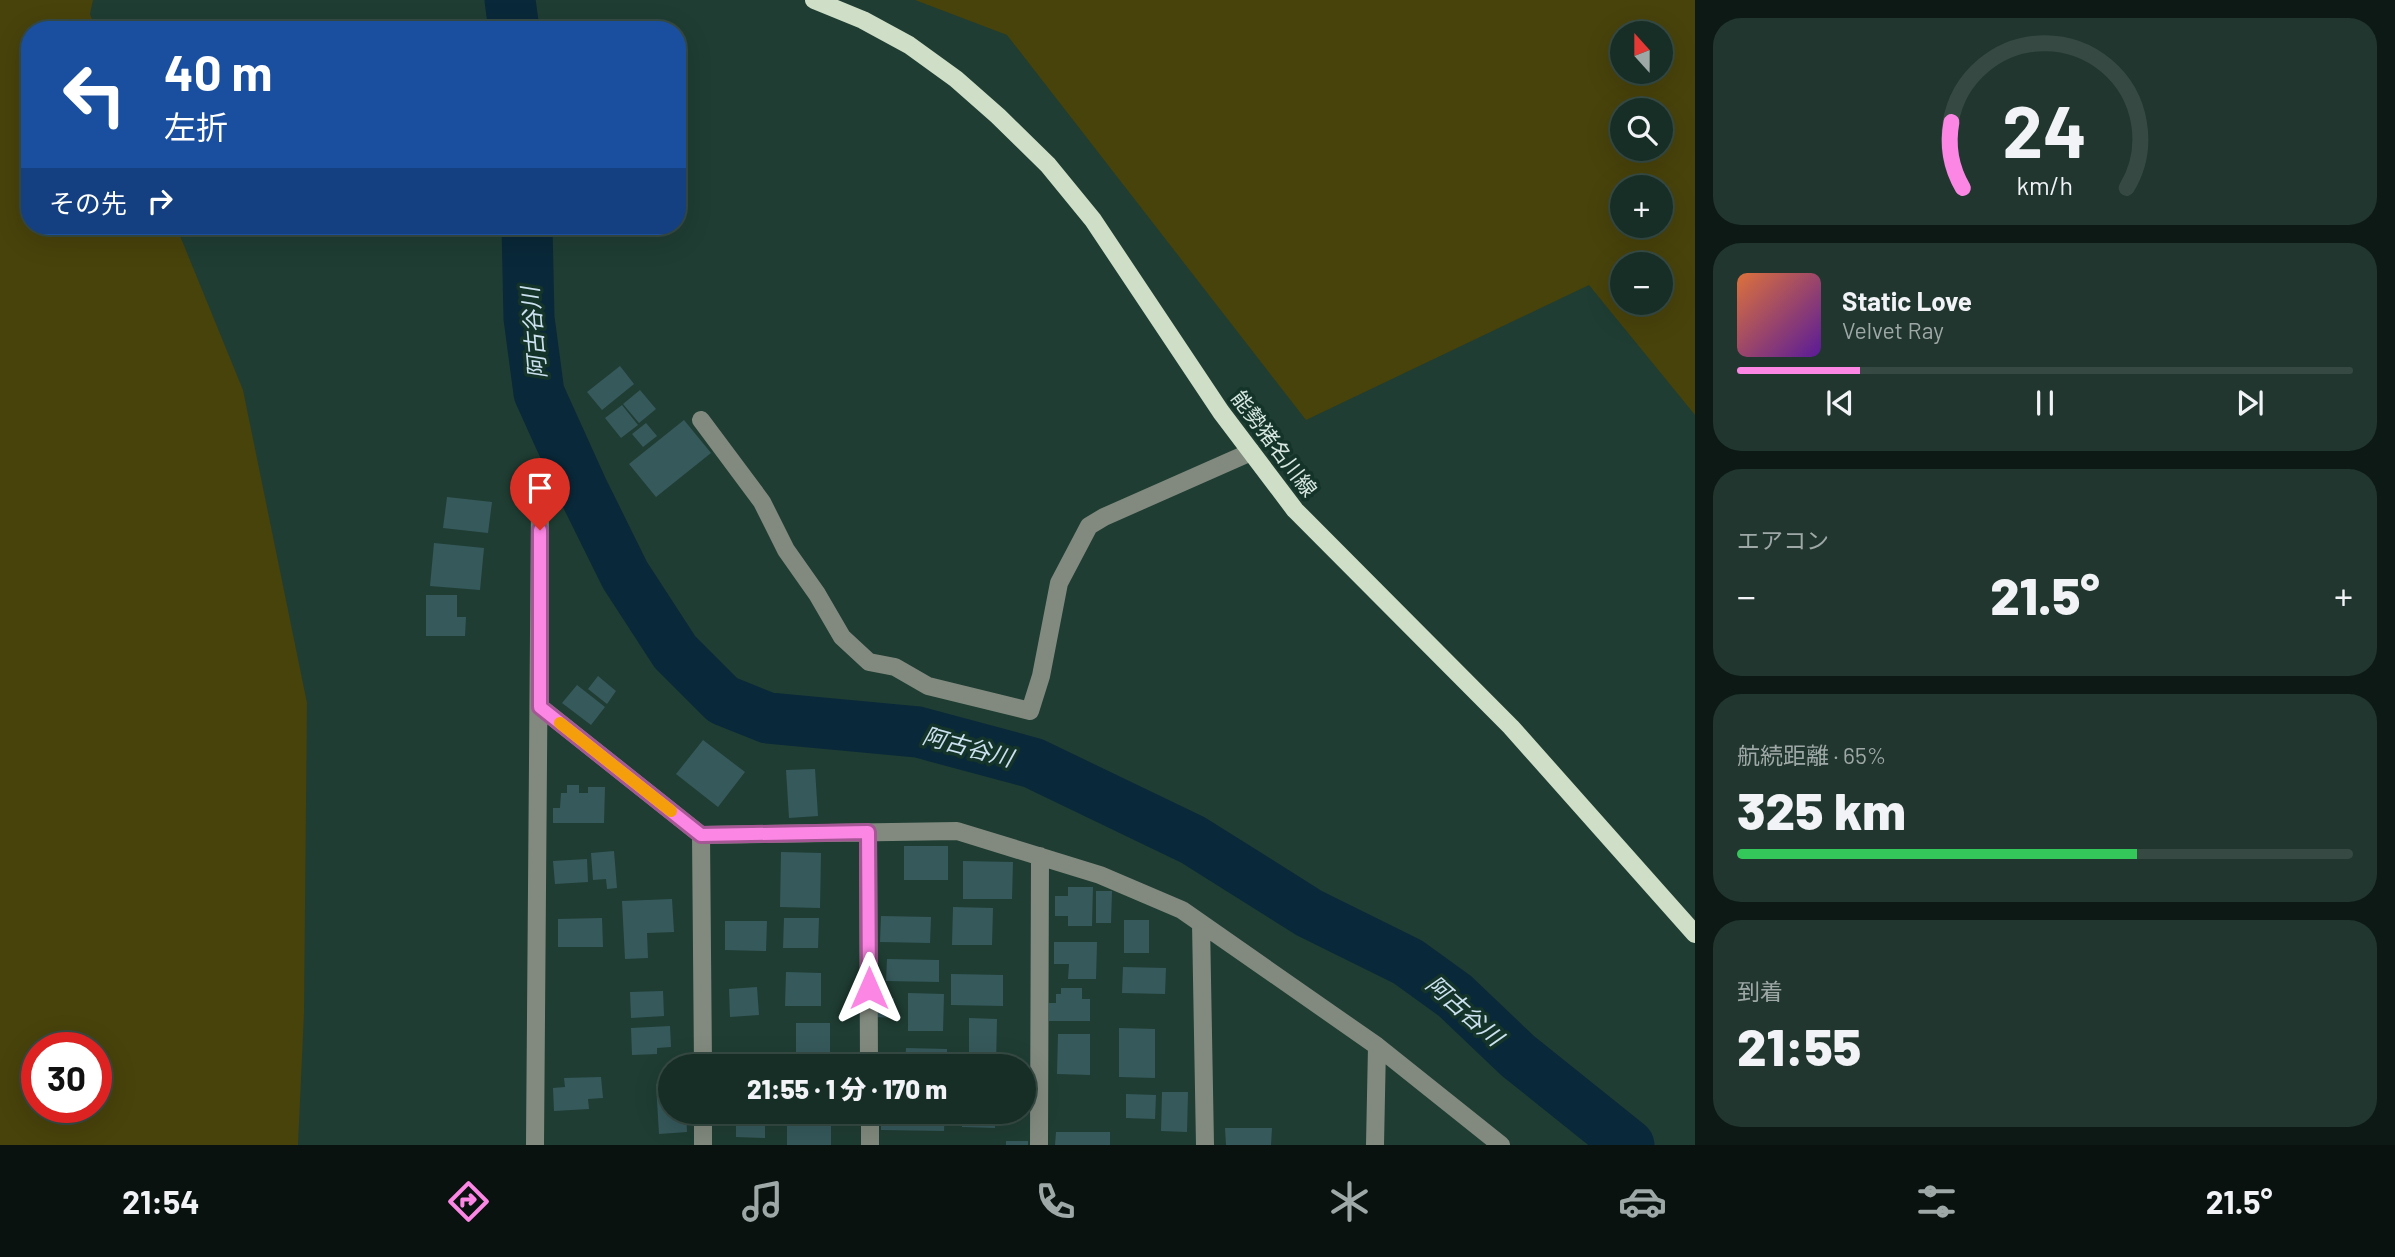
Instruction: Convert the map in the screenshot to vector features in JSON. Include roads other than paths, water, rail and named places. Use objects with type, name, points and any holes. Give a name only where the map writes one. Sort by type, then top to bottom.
[{"type":"main road","name":"能勢猪名川線","points":[[814,0],[863,20],[909,45],[966,89],[1048,165],[1093,219],[1221,412],[1295,510],[1511,727],[1695,933]]},
{"type":"street","points":[[701,420],[762,502],[786,550],[817,594],[842,637],[869,662],[895,667],[928,686],[1030,711],[1041,676],[1059,583],[1089,526],[1251,452]]},
{"type":"street","points":[[535,1145],[540,505]]},
{"type":"street","points":[[540,707],[701,835],[957,831],[1100,875],[1182,910],[1377,1046],[1501,1145]]},
{"type":"street","points":[[868,832],[869,1054]]},
{"type":"street","points":[[701,835],[703,1054]]},
{"type":"street","points":[[1039,1145],[1040,856]]},
{"type":"street","points":[[1201,923],[1205,1145]]},
{"type":"street","points":[[1375,1145],[1377,1046]]},
{"type":"street","points":[[703,1124],[703,1145]]},
{"type":"street","points":[[870,1124],[870,1145]]},
{"type":"waterway","name":"阿古谷川","points":[[510,0],[513,21]]},
{"type":"waterway","name":"阿古谷川","points":[[527,235],[529,318],[539,393],[625,575],[675,652],[723,700],[768,718],[918,732],[1033,763],[1193,840],[1309,913],[1408,962],[1455,996],[1518,1056],[1629,1145]]}]
